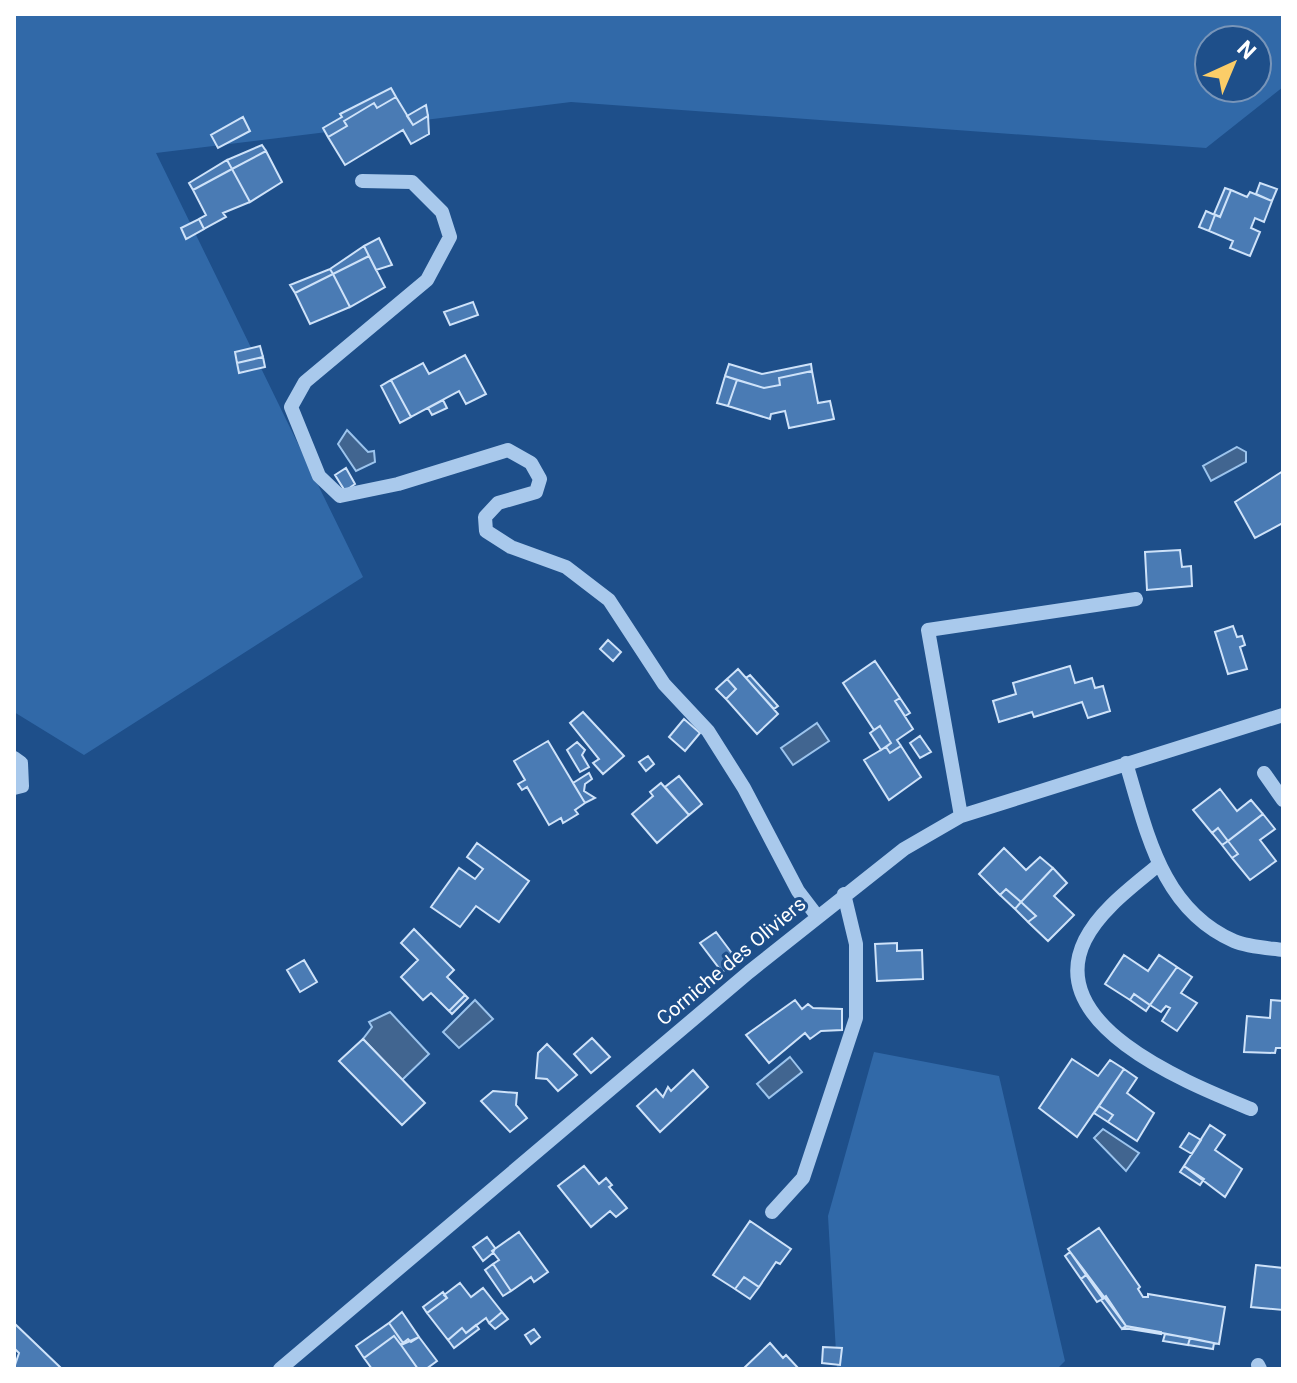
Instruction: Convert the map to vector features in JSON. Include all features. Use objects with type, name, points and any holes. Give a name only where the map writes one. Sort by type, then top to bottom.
[{"type":"street","points":[[362,181],[412,182],[442,212],[450,237],[427,280],[305,382],[291,407],[319,476],[340,496],[398,484],[508,450],[531,463],[540,479],[536,492],[498,503],[485,517],[486,531],[511,547],[566,567],[609,600],[664,684],[708,731],[751,800],[798,891],[817,916]]},
{"type":"street","points":[[961,816],[928,630],[1136,599]]},
{"type":"street","name":"Corniche des Oliviers","points":[[280,1369],[817,916],[904,849],[961,816],[1283,715]]},
{"type":"street","points":[[14,758],[21,763],[22,786],[14,788]]},
{"type":"street","points":[[1126,763],[1157,866],[1177,896],[1203,923],[1236,942],[1283,950]]},
{"type":"street","points":[[1264,773],[1283,800]]},
{"type":"street","points":[[1157,866],[1105,913],[1084,942],[1080,981],[1085,997],[1099,1025],[1125,1047],[1251,1109]]},
{"type":"street","points":[[772,1212],[803,1178],[856,1018],[856,944],[844,894]]},
{"type":"shaded area","points":[[14,14],[1283,14],[1283,87],[1273,95],[1273,24],[1193,24],[1193,104],[1262,104],[1206,148],[571,102],[156,153],[363,577],[84,755],[14,712]]},
{"type":"shaded area","points":[[347,430],[368,452],[374,451],[375,462],[356,471],[338,444]]},
{"type":"shaded area","points":[[1237,447],[1246,452],[1246,462],[1211,481],[1203,466]]},
{"type":"shaded area","points":[[817,723],[829,741],[793,765],[781,748]]},
{"type":"shaded area","points":[[475,1000],[493,1019],[459,1048],[443,1032]]},
{"type":"shaded area","points":[[390,1012],[429,1054],[402,1080],[363,1039],[372,1027],[369,1022]]},
{"type":"shaded area","points":[[874,1052],[999,1076],[1065,1361],[1057,1369],[837,1369],[828,1216]]},
{"type":"shaded area","points":[[790,1057],[802,1072],[769,1098],[757,1084]]},
{"type":"shaded area","points":[[1103,1129],[1139,1153],[1126,1171],[1094,1138]]},
{"type":"building","points":[[391,88],[396,97],[377,108],[374,103],[344,121],[347,126],[328,137],[323,128],[342,117],[340,114]]},
{"type":"building","points":[[396,97],[413,125],[428,116],[429,134],[411,144],[403,130],[345,165],[328,137],[347,126],[344,121],[374,103],[377,108]]},
{"type":"building","points":[[426,105],[428,116],[413,125],[407,116]]},
{"type":"building","points":[[243,117],[250,131],[218,148],[211,135]]},
{"type":"building","points":[[262,145],[266,151],[232,169],[227,160]]},
{"type":"building","points":[[266,151],[282,182],[250,202],[232,169]]},
{"type":"building","points":[[227,160],[232,169],[193,190],[189,183]]},
{"type":"building","points":[[232,169],[250,202],[223,213],[226,217],[204,229],[199,219],[206,215],[193,190]]},
{"type":"building","points":[[1260,183],[1277,189],[1272,201],[1256,194]]},
{"type":"building","points":[[1225,188],[1231,190],[1220,217],[1214,214]]},
{"type":"building","points":[[1231,190],[1247,197],[1250,192],[1272,201],[1264,222],[1255,218],[1251,228],[1260,232],[1250,256],[1230,248],[1233,241],[1209,231],[1215,215],[1220,217]]},
{"type":"building","points":[[1206,211],[1215,215],[1209,231],[1199,227]]},
{"type":"building","points":[[199,219],[204,229],[186,239],[181,228]]},
{"type":"building","points":[[379,238],[392,265],[376,270],[364,246]]},
{"type":"building","points":[[364,246],[369,256],[333,274],[330,269]]},
{"type":"building","points":[[369,256],[385,287],[350,307],[333,274]]},
{"type":"building","points":[[330,269],[333,274],[295,293],[290,285]]},
{"type":"building","points":[[333,274],[350,307],[310,324],[295,293]]},
{"type":"building","points":[[473,302],[478,315],[450,325],[444,312]]},
{"type":"building","points":[[260,346],[263,357],[237,363],[235,352]]},
{"type":"building","points":[[465,355],[486,394],[466,404],[459,391],[411,417],[391,380],[423,363],[429,374]]},
{"type":"building","points":[[263,357],[265,367],[239,373],[237,363]]},
{"type":"building","points":[[729,364],[762,374],[811,364],[812,371],[779,378],[780,385],[764,388],[725,376]]},
{"type":"building","points":[[812,371],[818,403],[830,401],[834,419],[789,428],[785,411],[771,414],[770,419],[728,406],[737,380],[764,388],[780,385],[779,378]]},
{"type":"building","points":[[725,376],[737,380],[728,406],[717,403]]},
{"type":"building","points":[[391,380],[411,417],[400,423],[381,386]]},
{"type":"building","points":[[443,400],[447,408],[432,415],[428,408]]},
{"type":"building","points":[[346,468],[355,484],[345,491],[335,475]]},
{"type":"building","points":[[1283,471],[1283,523],[1255,538],[1235,502]]},
{"type":"building","points":[[1180,550],[1182,567],[1191,566],[1192,586],[1147,590],[1145,552]]},
{"type":"building","points":[[1233,626],[1237,637],[1242,636],[1245,645],[1240,647],[1247,669],[1228,674],[1215,632]]},
{"type":"building","points":[[608,640],[621,652],[613,661],[600,649]]},
{"type":"building","points":[[875,661],[900,698],[895,701],[913,729],[897,740],[901,746],[890,753],[886,747],[891,743],[880,726],[874,730],[843,683]]},
{"type":"building","points":[[1070,666],[1075,683],[1092,678],[1095,688],[1103,686],[1110,711],[1088,718],[1082,702],[1034,717],[1032,712],[999,722],[993,701],[1016,694],[1013,683]]},
{"type":"building","points":[[738,669],[778,714],[757,734],[726,699],[736,689],[727,679]]},
{"type":"building","points":[[750,675],[778,706],[774,709],[746,678]]},
{"type":"building","points":[[727,679],[736,689],[726,699],[716,689]]},
{"type":"building","points":[[900,698],[910,713],[905,716],[895,701]]},
{"type":"building","points":[[583,712],[624,756],[603,774],[593,763],[599,759],[570,723]]},
{"type":"building","points":[[684,719],[700,733],[685,751],[669,737]]},
{"type":"building","points":[[880,726],[891,743],[881,750],[870,733]]},
{"type":"building","points":[[920,736],[931,752],[920,758],[910,743]]},
{"type":"building","points":[[548,741],[585,803],[575,810],[578,814],[563,823],[561,818],[549,825],[527,787],[522,790],[518,784],[525,780],[514,761]]},
{"type":"building","points":[[577,742],[585,750],[582,755],[589,767],[580,772],[567,750]]},
{"type":"building","points":[[901,746],[921,777],[889,800],[864,760],[886,747],[890,753]]},
{"type":"building","points":[[648,756],[654,764],[646,771],[639,762]]},
{"type":"building","points":[[589,773],[592,779],[585,784],[584,791],[595,798],[585,803],[573,783]]},
{"type":"building","points":[[679,776],[702,804],[689,815],[665,787]]},
{"type":"building","points":[[661,783],[689,815],[657,843],[632,814],[653,796],[650,792]]},
{"type":"building","points":[[1220,789],[1237,811],[1251,800],[1263,814],[1228,841],[1218,828],[1212,833],[1193,810]]},
{"type":"building","points":[[1263,814],[1275,829],[1260,840],[1276,861],[1250,880],[1232,858],[1238,854],[1228,841]]},
{"type":"building","points":[[1218,828],[1228,841],[1222,845],[1212,833]]},
{"type":"building","points":[[1228,841],[1238,854],[1232,858],[1222,845]]},
{"type":"building","points":[[477,843],[529,881],[499,922],[476,906],[460,927],[431,907],[459,868],[475,879],[483,869],[467,857]]},
{"type":"building","points":[[1004,848],[1026,870],[1040,857],[1053,868],[1021,902],[1006,889],[1000,895],[979,874]]},
{"type":"building","points":[[1053,868],[1067,883],[1054,896],[1074,915],[1048,941],[1028,922],[1036,916],[1021,902]]},
{"type":"building","points":[[1006,889],[1021,902],[1015,909],[1000,895]]},
{"type":"building","points":[[1021,902],[1036,916],[1028,922],[1015,909]]},
{"type":"building","points":[[414,929],[454,970],[447,977],[465,995],[449,1011],[431,993],[423,1000],[401,977],[418,960],[401,943]]},
{"type":"building","points":[[716,932],[737,960],[722,972],[700,943]]},
{"type":"building","points":[[897,943],[897,951],[922,950],[923,979],[877,981],[875,944]]},
{"type":"building","points":[[1124,955],[1148,971],[1159,955],[1177,967],[1150,1005],[1134,994],[1130,1000],[1105,984]]},
{"type":"building","points":[[304,960],[317,982],[300,992],[287,970]]},
{"type":"building","points":[[1177,967],[1192,977],[1181,993],[1197,1003],[1177,1031],[1162,1021],[1170,1008],[1166,1006],[1161,1012],[1150,1005]]},
{"type":"building","points":[[1134,994],[1150,1005],[1146,1011],[1130,1000]]},
{"type":"building","points":[[465,995],[468,998],[452,1014],[449,1011]]},
{"type":"building","points":[[795,1000],[802,1009],[808,1004],[813,1008],[842,1009],[842,1030],[821,1031],[810,1039],[805,1033],[769,1063],[746,1035]]},
{"type":"building","points":[[1271,1000],[1283,1001],[1283,1048],[1276,1048],[1275,1053],[1244,1052],[1247,1016],[1270,1018]]},
{"type":"building","points":[[592,1038],[610,1057],[591,1073],[574,1054]]},
{"type":"building","points":[[363,1039],[425,1103],[402,1125],[339,1061]]},
{"type":"building","points":[[547,1044],[577,1075],[558,1091],[547,1079],[536,1078],[538,1053]]},
{"type":"building","points":[[1072,1059],[1098,1076],[1110,1060],[1124,1069],[1077,1137],[1039,1108]]},
{"type":"building","points":[[1124,1069],[1137,1078],[1127,1093],[1154,1113],[1137,1141],[1108,1122],[1113,1115],[1099,1106]]},
{"type":"building","points":[[693,1070],[708,1087],[660,1132],[637,1106],[656,1089],[663,1097],[668,1087],[671,1091]]},
{"type":"building","points":[[493,1091],[517,1093],[516,1105],[527,1118],[510,1132],[481,1101]]},
{"type":"building","points":[[1099,1106],[1113,1115],[1108,1122],[1094,1113]]},
{"type":"building","points":[[1210,1125],[1225,1135],[1215,1150],[1242,1169],[1225,1197],[1184,1166]]},
{"type":"building","points":[[1189,1133],[1201,1140],[1192,1154],[1180,1147]]},
{"type":"building","points":[[584,1166],[599,1184],[606,1178],[612,1185],[609,1187],[627,1208],[616,1217],[610,1211],[591,1227],[558,1186]]},
{"type":"building","points":[[1184,1166],[1204,1179],[1200,1185],[1180,1172]]},
{"type":"building","points":[[750,1221],[791,1249],[780,1264],[776,1262],[759,1287],[744,1277],[735,1289],[713,1275]]},
{"type":"building","points":[[1099,1228],[1140,1287],[1138,1289],[1143,1297],[1148,1297],[1148,1294],[1225,1307],[1219,1344],[1126,1326],[1068,1249]]},
{"type":"building","points":[[519,1232],[548,1272],[534,1282],[531,1277],[511,1291],[493,1264],[499,1260],[492,1251]]},
{"type":"building","points":[[487,1237],[495,1248],[483,1261],[473,1247]]},
{"type":"building","points":[[1070,1252],[1086,1275],[1081,1279],[1065,1256]]},
{"type":"building","points":[[493,1264],[511,1291],[503,1296],[485,1270]]},
{"type":"building","points":[[1256,1265],[1283,1268],[1283,1310],[1251,1307]]},
{"type":"building","points":[[1086,1275],[1103,1299],[1097,1302],[1081,1279]]},
{"type":"building","points":[[744,1277],[759,1287],[750,1299],[735,1289]]},
{"type":"building","points":[[460,1283],[471,1297],[483,1288],[502,1312],[489,1323],[486,1318],[466,1333],[462,1328],[448,1340],[427,1313]]},
{"type":"building","points":[[443,1292],[447,1298],[427,1313],[423,1307]]},
{"type":"building","points":[[1106,1296],[1126,1326],[1122,1329],[1101,1300]]},
{"type":"building","points":[[402,1312],[419,1337],[411,1342],[408,1339],[403,1343],[389,1323]]},
{"type":"building","points":[[502,1312],[508,1319],[495,1329],[489,1323]]},
{"type":"building","points":[[14,1323],[62,1369],[14,1368],[19,1353],[14,1348]]},
{"type":"building","points":[[389,1323],[403,1343],[401,1345],[394,1336],[364,1358],[356,1346]]},
{"type":"building","points":[[476,1325],[479,1329],[454,1348],[448,1340],[462,1328],[466,1333]]},
{"type":"building","points":[[1123,1328],[1161,1332],[1161,1334]]},
{"type":"building","points":[[534,1329],[540,1337],[531,1344],[525,1335]]},
{"type":"building","points":[[1165,1334],[1190,1338],[1188,1345],[1163,1341]]},
{"type":"building","points":[[394,1336],[418,1369],[372,1369],[364,1358]]},
{"type":"building","points":[[419,1337],[437,1361],[426,1369],[418,1369],[401,1345]]},
{"type":"building","points":[[1190,1338],[1214,1343],[1213,1349],[1188,1345]]},
{"type":"building","points":[[770,1343],[783,1358],[786,1355],[799,1369],[743,1369]]},
{"type":"building","points":[[823,1347],[842,1348],[840,1365],[822,1363]]}]
